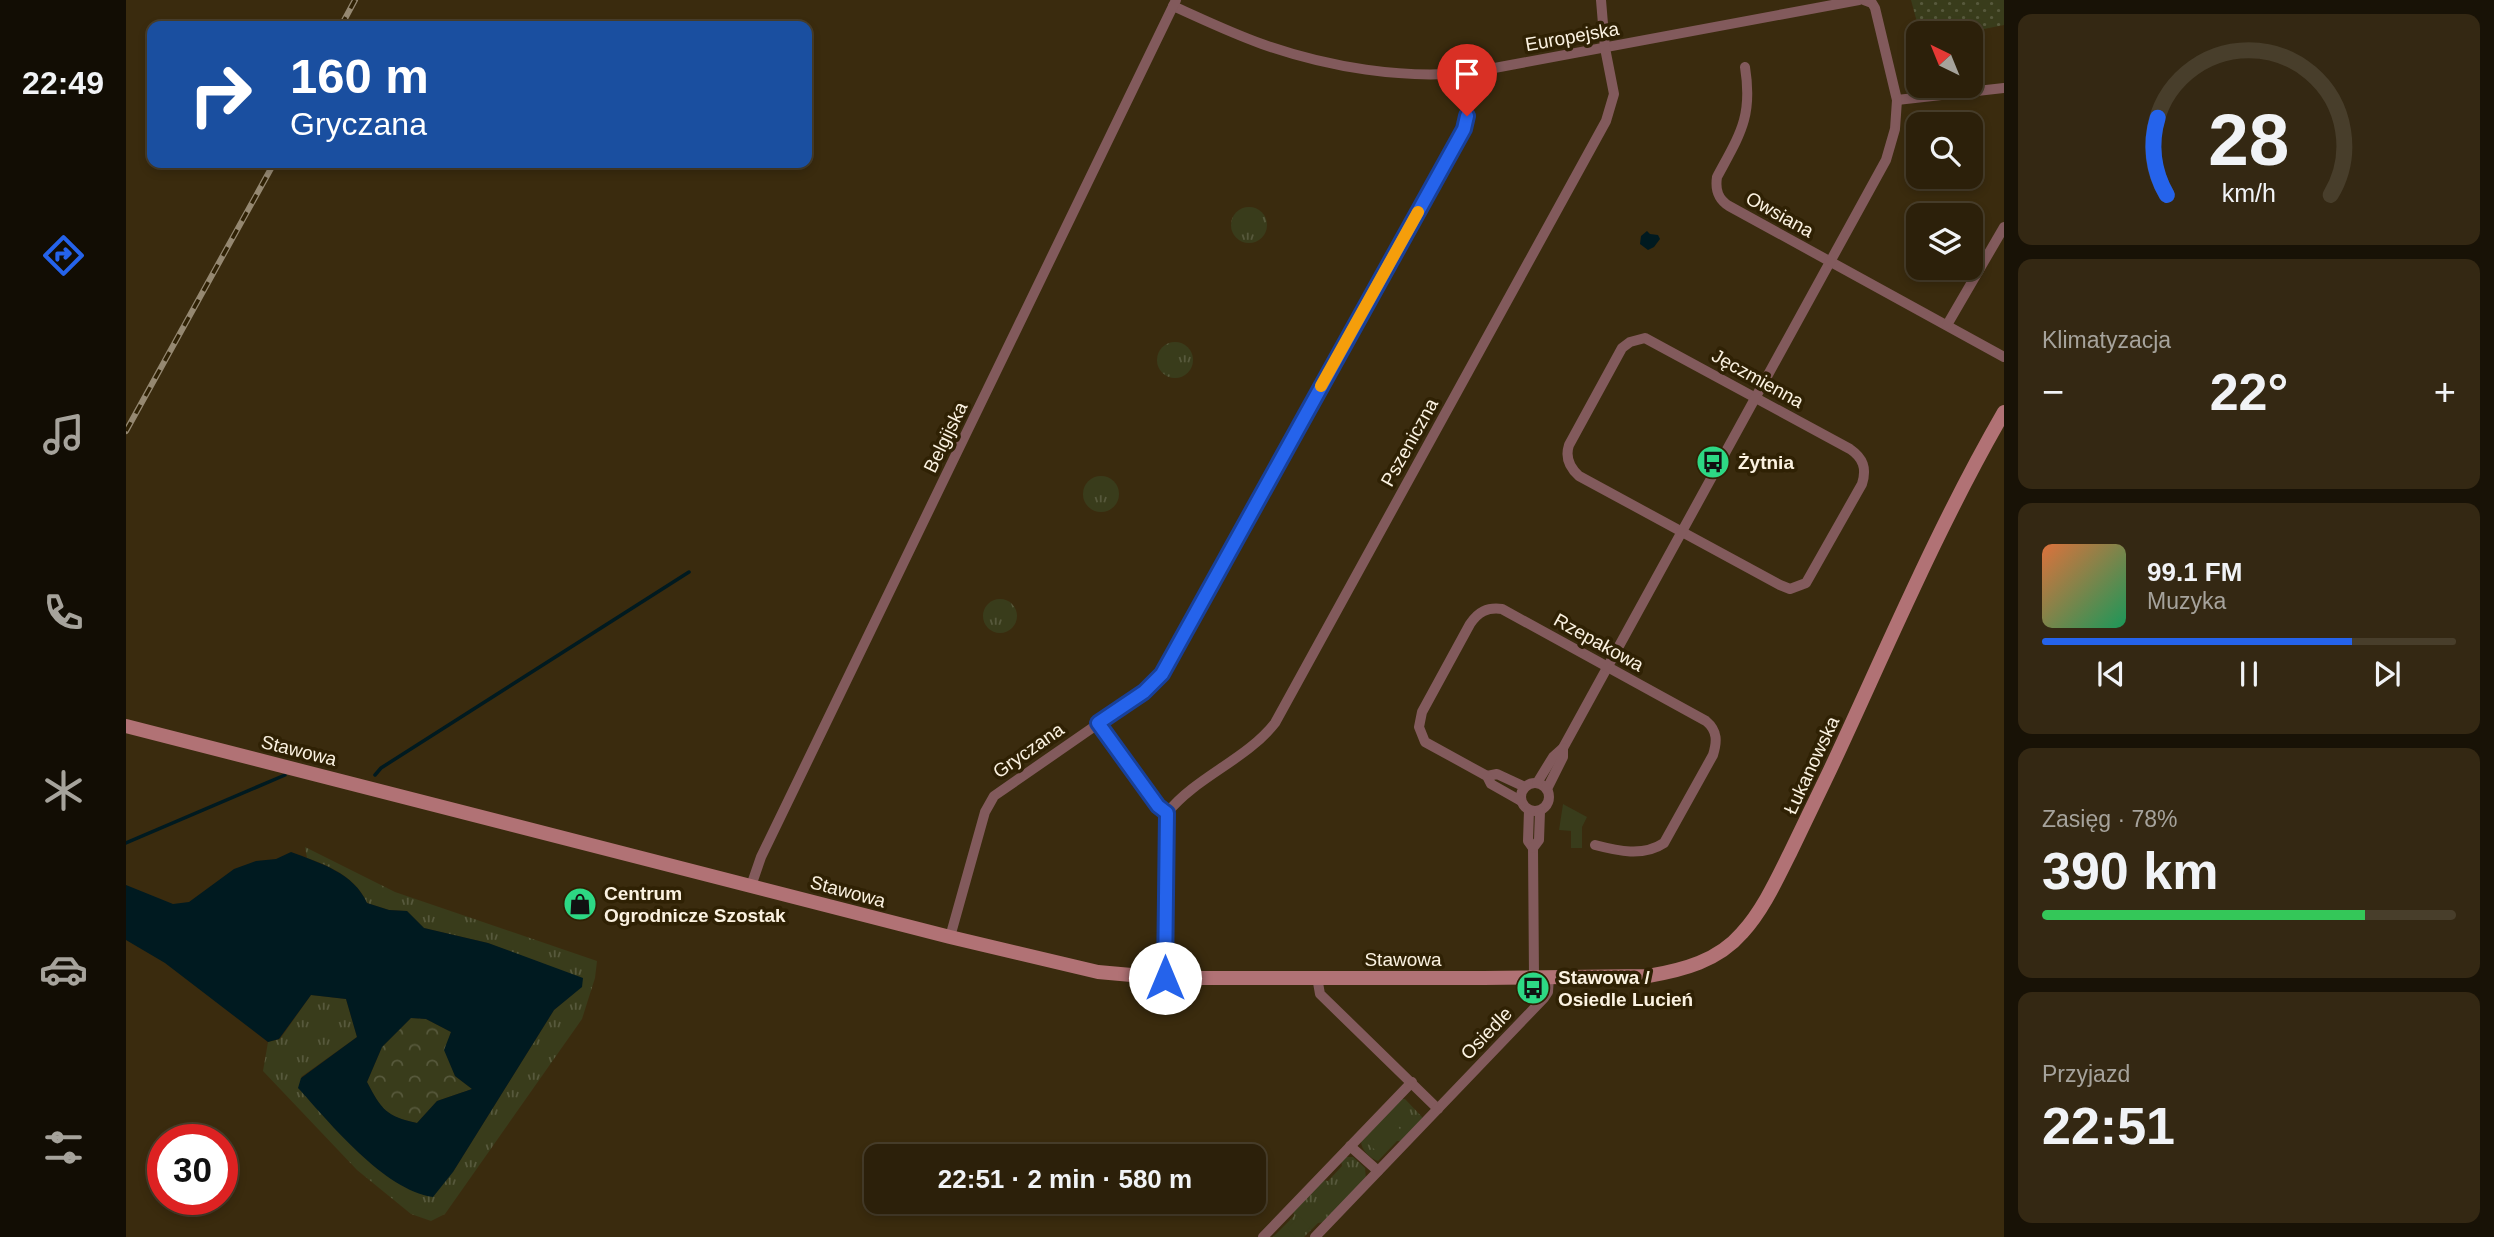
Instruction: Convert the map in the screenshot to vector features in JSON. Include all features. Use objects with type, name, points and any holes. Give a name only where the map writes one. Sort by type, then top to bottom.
[{"type":"street","name":"Pszeniczna","points":[[1167,813],[1183,795],[1255,744],[1275,723],[1606,121],[1614,94],[1605,48],[1601,0]]},
{"type":"street","name":"Europejska","points":[[1174,3],[1241,36],[1291,52],[1388,71],[1460,73],[1863,0]]},
{"type":"street","points":[[1534,811],[1521,801],[1521,794],[1525,787],[1537,783],[1553,757],[1563,748],[1886,160],[1895,129],[1897,100],[1875,8],[1863,0]]},
{"type":"street","name":"Belgijska","points":[[751,886],[761,857],[1174,3]]},
{"type":"street","name":"Owsiana","points":[[1745,67],[1749,98],[1746,117],[1717,177],[1717,193],[1720,198],[1729,206],[2004,356]]},
{"type":"street","name":"Gryczana","points":[[950,937],[990,800],[1003,788],[1144,692],[1162,674],[1464,129],[1466,107],[1460,73]]},
{"type":"street","points":[[1897,100],[2004,88]]},
{"type":"street","points":[[1947,326],[2004,227]]},
{"type":"street","name":"Jęczmienna","points":[[1639,338],[1651,339],[1756,398],[1854,452],[1864,465],[1864,476],[1858,492],[1810,577],[1797,588],[1780,586],[1682,532],[1574,471],[1568,461],[1567,451],[1622,348],[1639,338]]},
{"type":"street","name":"Łukanowska","points":[[1542,978],[1648,976],[1673,971],[1711,957],[1732,944],[1743,932],[1775,883],[1961,489],[2004,412]]},
{"type":"street","name":"Rzepakowa","points":[[1521,801],[1491,784],[1487,776],[1425,742],[1419,727],[1419,720],[1428,701],[1470,624],[1480,612],[1494,608],[1502,609],[1706,721],[1714,730],[1716,746],[1713,755],[1664,843],[1642,852],[1621,851],[1595,845]]},
{"type":"street","points":[[1098,723],[1158,806],[1167,813],[1165,978]]},
{"type":"street","name":"Stawowa","points":[[126,726],[1073,968],[1165,978],[1542,978]]},
{"type":"street","points":[[1542,978],[1534,848],[1528,841],[1534,811],[1549,802],[1547,789],[1563,758],[1563,748]]},
{"type":"street","name":"Rzepakowa","points":[[1487,776],[1497,774],[1525,787]]},
{"type":"street","points":[[1537,783],[1547,789]]},
{"type":"street","points":[[1317,977],[1320,994],[1438,1109]]},
{"type":"street","name":"Osiedle","points":[[1315,1237],[1544,998],[1548,992],[1542,978]]},
{"type":"street","points":[[1263,1237],[1412,1082]]},
{"type":"street","points":[[1350,1146],[1378,1171]]},
{"type":"green space","points":[[1911,0],[2004,0],[2004,25],[1983,29],[1983,21],[1917,21]]},
{"type":"green space","points":[[1249,207],[1261,213],[1267,225],[1261,237],[1249,243],[1237,237],[1231,225],[1237,213]]},
{"type":"green space","points":[[1175,342],[1187,348],[1193,360],[1187,372],[1175,378],[1163,372],[1157,360],[1163,348]]},
{"type":"green space","points":[[1101,476],[1113,482],[1119,494],[1113,506],[1101,512],[1089,506],[1083,494],[1089,482]]},
{"type":"green space","points":[[1000,599],[1012,604],[1017,616],[1012,628],[1000,633],[988,628],[983,616],[988,604]]},
{"type":"green space","points":[[1563,804],[1587,817],[1582,827],[1582,848],[1571,848],[1571,831],[1559,830]]},
{"type":"green space","points":[[305,847],[395,892],[597,961],[595,978],[582,1019],[445,1214],[431,1221],[411,1214],[357,1170],[263,1071],[268,1042],[280,1039],[311,995],[346,999],[357,1037],[301,1077],[453,1172],[554,1010],[582,986],[582,979],[488,943],[424,928],[407,911],[389,910],[367,903],[357,887],[342,874],[307,858]]},
{"type":"green space","points":[[411,1018],[426,1019],[451,1032],[445,1050],[455,1076],[472,1089],[437,1101],[417,1123],[391,1115],[376,1099],[367,1082],[382,1047]]},
{"type":"green space","points":[[1400,1099],[1405,1099],[1423,1120],[1378,1161],[1366,1153],[1361,1141]]},
{"type":"green space","points":[[1387,1117],[1403,1132],[1381,1155],[1365,1141]]},
{"type":"green space","points":[[1346,1157],[1353,1157],[1365,1168],[1366,1179],[1325,1222],[1318,1223],[1304,1237],[1273,1237],[1294,1216],[1293,1210],[1322,1180],[1328,1181],[1342,1166],[1341,1161]]},
{"type":"green space","points":[[1299,1216],[1310,1227],[1301,1237],[1296,1237],[1287,1229]]},
{"type":"water","points":[[1647,231],[1658,235],[1660,239],[1648,250],[1640,244],[1641,236]]},
{"type":"water","points":[[291,852],[313,860],[335,870],[354,884],[367,903],[389,910],[407,911],[424,928],[488,943],[583,978],[582,987],[554,1010],[453,1172],[433,1197],[414,1192],[377,1169],[298,1088],[301,1078],[357,1037],[346,999],[311,995],[279,1039],[268,1042],[165,963],[126,940],[126,885],[173,904],[189,902],[234,869],[256,861],[276,859]],"holes":[[[411,1018],[426,1019],[451,1032],[444,1050],[455,1076],[472,1089],[437,1101],[417,1123],[392,1115],[377,1099],[367,1082],[382,1047]]]},
{"type":"waterway","points":[[375,775],[381,768],[689,572]]},
{"type":"waterway","points":[[126,843],[285,775]]},
{"type":"railway","points":[[344,21],[355,0]]},
{"type":"railway","points":[[126,431],[271,168]]},
{"type":"slow traffic","points":[[1321,386],[1418,212]]},
{"type":"place","name":"Żytnia","points":[[1713,462]]},
{"type":"place","name":"Centrum Ogrodnicze Szostak","points":[[580,904]]},
{"type":"place","name":"Stawowa / Osiedle Lucień","points":[[1533,988]]},
{"type":"route","points":[[1165,978],[1167,813],[1158,806],[1098,723],[1144,692],[1162,674],[1464,129],[1467,116]]}]
